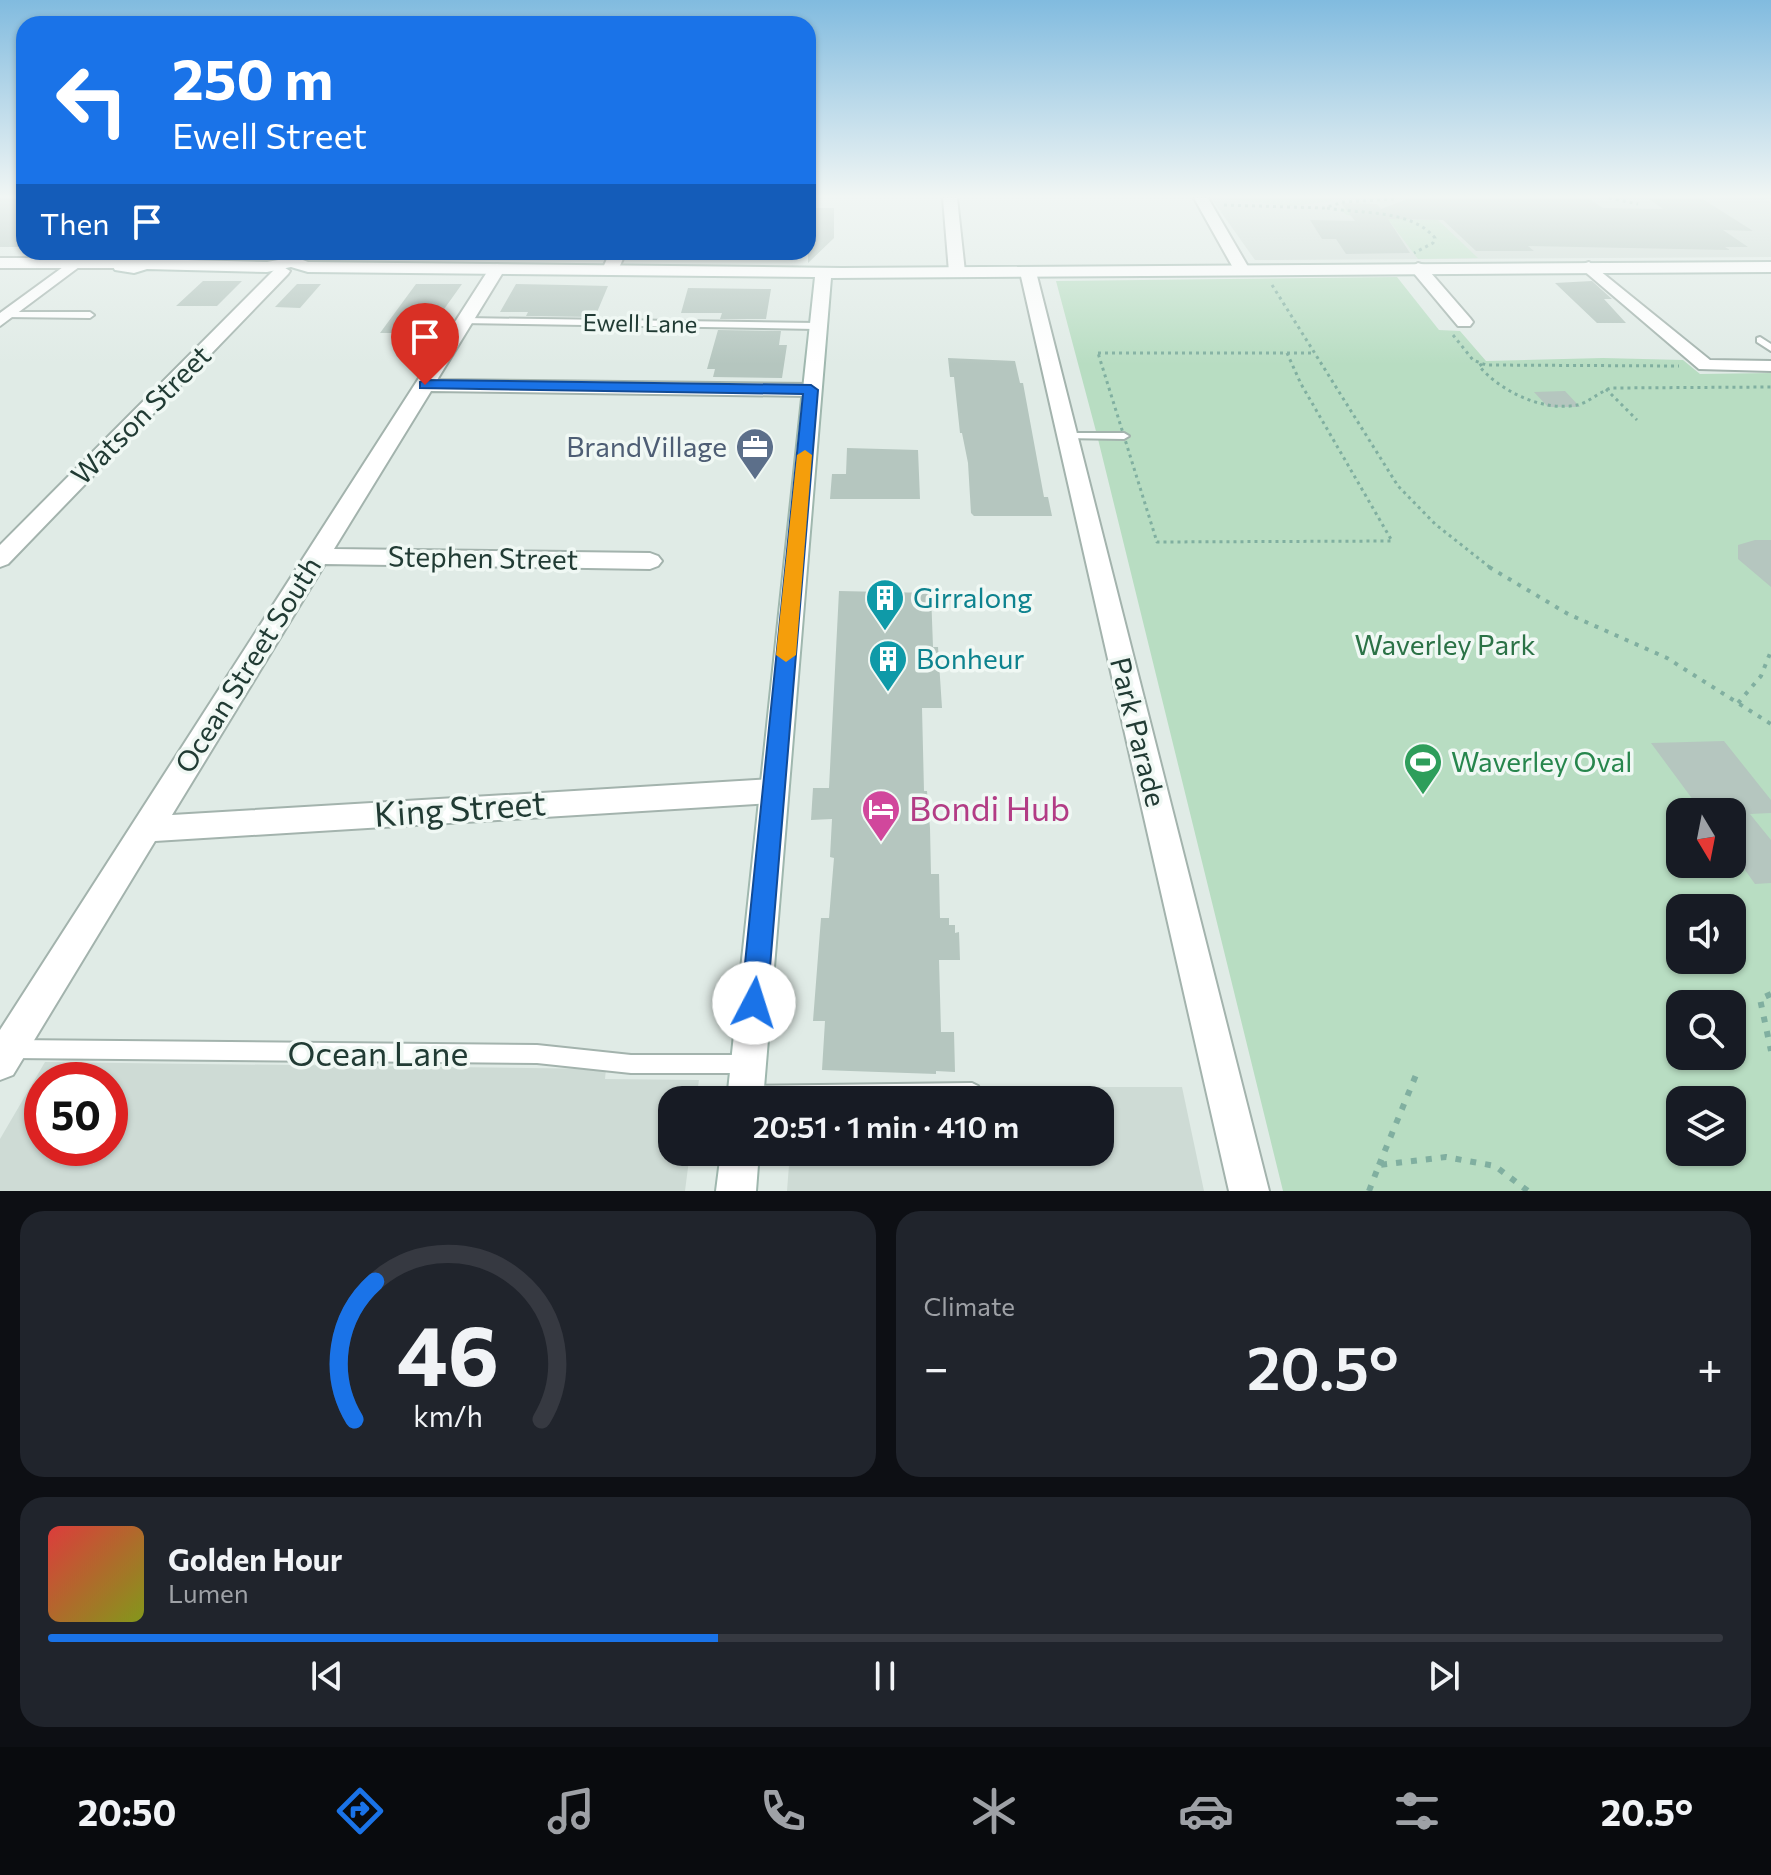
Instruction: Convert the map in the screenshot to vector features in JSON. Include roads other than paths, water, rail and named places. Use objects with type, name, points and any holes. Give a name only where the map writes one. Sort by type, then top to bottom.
[{"type":"street","points":[[955,254],[957,272]]},
{"type":"street","points":[[1233,254],[1242,270]]},
{"type":"street","points":[[0,263],[123,263],[123,268],[129,269],[143,260]]},
{"type":"street","points":[[174,260],[287,268],[823,273],[1242,270],[1416,264],[1771,267]]},
{"type":"street","points":[[610,270],[614,260]]},
{"type":"street","points":[[6,314],[74,264]]},
{"type":"street","points":[[1416,264],[1458,327]]},
{"type":"street","points":[[1589,267],[1697,366],[1771,366]]},
{"type":"street","name":"Watson Street","points":[[0,559],[287,268]]},
{"type":"street","name":"Ocean Street South","points":[[4,1056],[497,269]]},
{"type":"street","name":"Park Parade","points":[[1028,272],[1249,1191]]},
{"type":"street","points":[[746,1086],[823,273]]},
{"type":"street","points":[[425,385],[811,390]]},
{"type":"street","name":"Stephen Street","points":[[316,556],[650,561]]},
{"type":"street","name":"King Street","points":[[147,829],[774,791]]},
{"type":"street","points":[[736,1191],[739,1166]]},
{"type":"lane","points":[[6,314],[90,315]]},
{"type":"lane","name":"Ewell Lane","points":[[465,321],[816,326]]},
{"type":"lane","points":[[1760,340],[1771,348]]},
{"type":"lane","points":[[1066,436],[1124,436]]},
{"type":"lane","name":"Ocean Lane","points":[[4,1056],[537,1054],[631,1064],[748,1064]]},
{"type":"place","name":"BrandVillage","points":[[755,481]]},
{"type":"place","name":"Girralong","points":[[885,632]]},
{"type":"place","name":"Bonheur","points":[[888,693]]},
{"type":"place","name":"Waverley Oval","points":[[1423,796]]},
{"type":"place","name":"Bondi Hub","points":[[881,843]]},
{"type":"park label","name":"Waverley Park","points":[[1445,645]]}]
